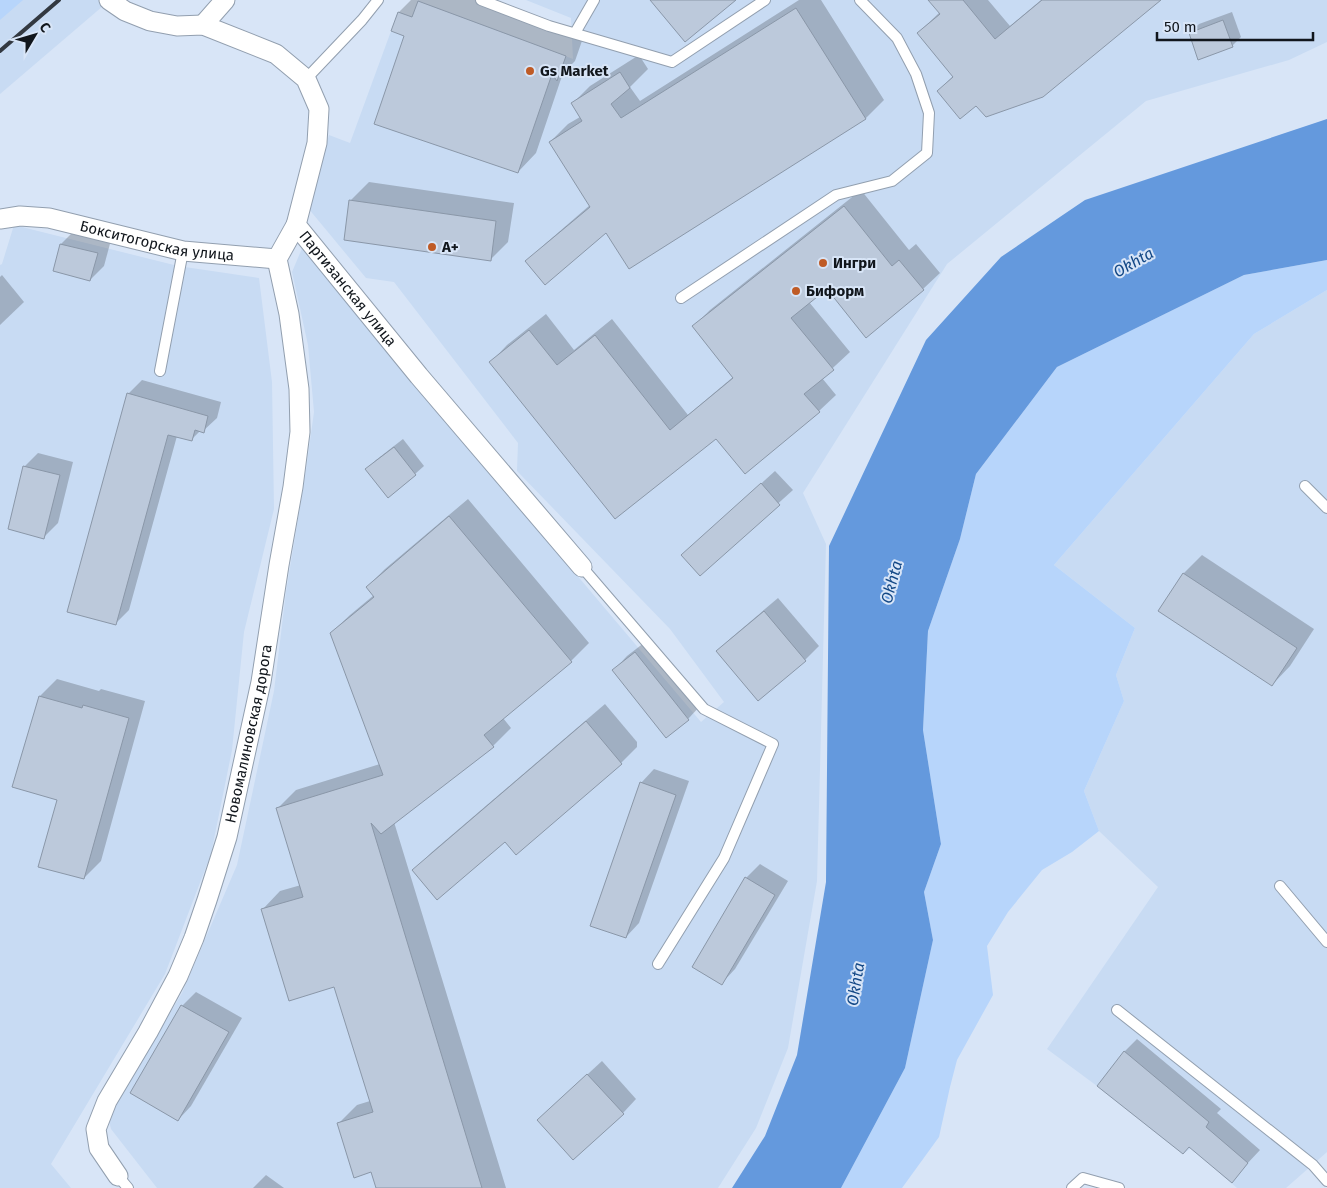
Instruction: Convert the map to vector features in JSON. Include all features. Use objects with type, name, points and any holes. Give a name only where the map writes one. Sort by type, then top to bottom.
[{"type":"street","name":"Партизанская улица","points":[[109,0],[125,11],[150,21],[177,26],[203,24],[276,54],[306,79],[319,109],[317,142],[296,225],[419,376],[582,567]]},
{"type":"street","points":[[203,24],[225,0]]},
{"type":"street","name":"Бокситогорская улица","points":[[0,219],[20,216],[49,218],[183,251],[277,259]]},
{"type":"street","points":[[277,259],[296,225]]},
{"type":"street","name":"Новомалиновская дорога","points":[[123,1182],[98,1148],[96,1129],[106,1101],[178,976],[194,938],[226,837],[261,682],[293,487],[300,432],[299,388],[289,314],[277,259]]},
{"type":"lane","points":[[306,79],[362,20],[378,0]]},
{"type":"lane","points":[[481,0],[549,26],[672,62],[765,0]]},
{"type":"lane","points":[[575,33],[594,0]]},
{"type":"lane","points":[[681,298],[836,195],[892,181],[927,153],[929,113],[916,74],[897,38],[860,0]]},
{"type":"lane","points":[[160,371],[183,251]]},
{"type":"lane","points":[[1305,486],[1327,508]]},
{"type":"lane","points":[[582,567],[704,709],[773,744],[724,858],[658,964]]},
{"type":"lane","points":[[1280,886],[1327,942]]},
{"type":"lane","points":[[1117,1010],[1313,1165],[1327,1181]]},
{"type":"lane","points":[[1072,1188],[1083,1178],[1119,1188]]},
{"type":"shaded area","points":[[0,0],[110,0],[0,94]]},
{"type":"shaded area","points":[[0,0],[23,0],[0,20]]},
{"type":"shaded area","points":[[526,0],[1327,0],[1327,42],[1289,60],[1146,101],[947,264],[803,493],[826,544],[817,881],[788,1048],[756,1128],[718,1188],[157,1188],[111,1129],[108,1117],[182,993],[237,865],[274,691],[286,592],[314,412],[308,345],[292,272],[303,246],[428,399],[701,722],[724,702],[670,629],[517,471],[518,443],[394,282],[366,278],[308,208],[329,135],[350,143],[398,12],[412,17],[418,1],[573,59],[571,18]]},
{"type":"shaded area","points":[[14,225],[178,266],[259,278],[272,382],[274,509],[244,632],[232,750],[211,854],[165,974],[51,1164],[71,1188],[0,1188],[0,265],[2,264]]},
{"type":"shaded area","points":[[1327,260],[1327,290],[1254,334],[1054,565],[1135,628],[1116,675],[1124,701],[1084,791],[1099,831],[1072,852],[1042,870],[1008,912],[987,946],[993,995],[957,1060],[939,1137],[902,1188],[841,1188],[905,1068],[933,940],[924,892],[941,844],[923,730],[928,631],[960,539],[976,474],[1057,367],[1244,275]]},
{"type":"shaded area","points":[[1327,290],[1327,1152],[1286,1188],[1237,1188],[1191,1148],[1183,1154],[1047,1049],[1158,887],[1099,831],[1084,791],[1124,701],[1116,675],[1135,628],[1054,565],[1254,334]]},
{"type":"water","name":"Okhta","points":[[1327,119],[1327,260],[1244,275],[1057,367],[976,474],[960,539],[928,631],[923,730],[941,844],[924,892],[933,940],[905,1068],[841,1188],[732,1188],[765,1136],[797,1055],[826,882],[829,546],[926,340],[1001,257],[1085,200]]},
{"type":"building","points":[[650,0],[736,0],[685,42]]},
{"type":"building","points":[[928,0],[963,0],[995,39],[1042,0],[1161,0],[1043,97],[986,117],[976,106],[960,119],[937,91],[953,77],[917,33],[940,14]]},
{"type":"building","points":[[418,1],[566,56],[557,81],[552,74],[518,173],[374,124],[404,36],[391,31],[398,12],[412,17]]},
{"type":"building","points":[[796,8],[866,119],[629,269],[606,233],[545,285],[525,261],[590,207],[549,142],[582,121],[571,103],[620,72],[630,88],[611,104],[621,118]]},
{"type":"building","points":[[1223,20],[1233,47],[1198,60],[1189,33]]},
{"type":"building","points":[[349,200],[496,221],[491,261],[344,240]]},
{"type":"building","points":[[844,206],[892,266],[899,260],[924,290],[866,338],[827,289],[791,318],[834,370],[804,394],[820,412],[745,474],[716,439],[615,519],[489,362],[529,330],[557,365],[595,335],[670,430],[733,378],[692,326]]},
{"type":"building","points":[[60,244],[98,253],[90,281],[53,271]]},
{"type":"building","points":[[127,393],[208,416],[204,433],[195,430],[192,441],[168,435],[116,625],[67,612]]},
{"type":"building","points":[[394,447],[416,475],[388,498],[365,469]]},
{"type":"building","points":[[23,466],[60,475],[44,539],[8,529]]},
{"type":"building","points":[[761,483],[780,505],[700,576],[681,555]]},
{"type":"building","points":[[449,516],[572,662],[484,735],[494,747],[381,834],[371,823],[482,1188],[376,1188],[371,1172],[354,1178],[337,1123],[373,1112],[334,987],[289,1001],[261,909],[303,897],[276,808],[383,775],[330,633],[374,597],[366,587]]},
{"type":"building","points":[[1183,573],[1297,648],[1272,686],[1158,611]]},
{"type":"building","points":[[764,611],[806,661],[758,701],[716,651]]},
{"type":"building","points":[[635,652],[689,720],[666,738],[612,670]]},
{"type":"building","points":[[39,696],[82,708],[83,705],[129,718],[84,879],[38,867],[57,800],[12,787]]},
{"type":"building","points":[[586,721],[622,764],[516,855],[505,842],[437,900],[412,870]]},
{"type":"building","points":[[640,782],[676,795],[626,938],[590,926]]},
{"type":"building","points":[[745,877],[775,895],[722,985],[692,967]]},
{"type":"building","points":[[181,1005],[229,1032],[178,1121],[130,1093]]},
{"type":"building","points":[[1124,1051],[1209,1122],[1206,1127],[1248,1163],[1232,1183],[1189,1147],[1183,1154],[1097,1086]]},
{"type":"building","points":[[587,1074],[624,1114],[573,1160],[537,1120]]},
{"type":"railway","points":[[0,51],[59,0]]},
{"type":"place","name":"Gs Market","points":[[530,71]]},
{"type":"place","name":"А+","points":[[432,247]]},
{"type":"place","name":"Ингри","points":[[823,263]]},
{"type":"place","name":"Биформ","points":[[796,291]]}]
